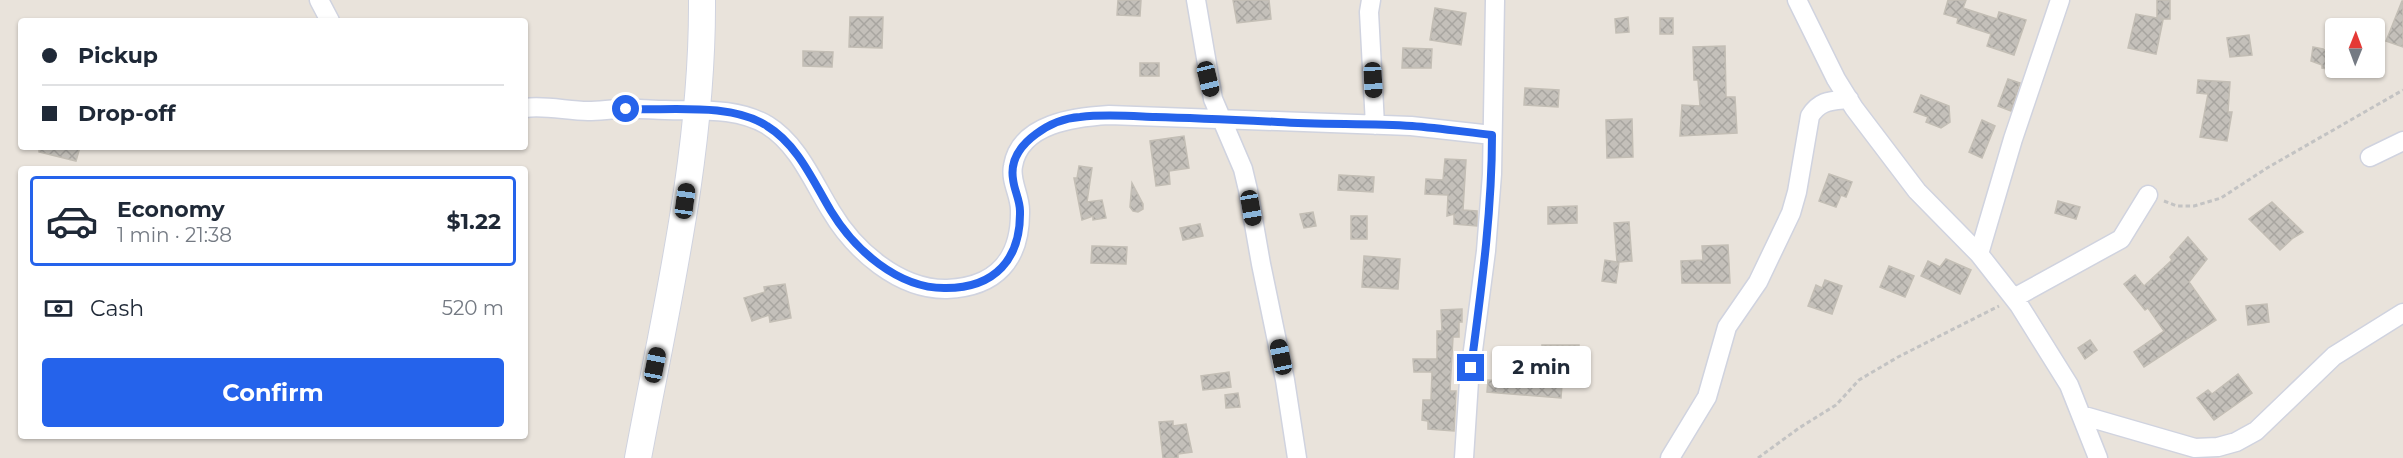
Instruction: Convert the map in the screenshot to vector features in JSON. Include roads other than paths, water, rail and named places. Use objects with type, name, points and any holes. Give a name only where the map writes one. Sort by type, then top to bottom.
[{"type":"street","points":[[319,0],[328,18]]},
{"type":"street","points":[[638,458],[681,225],[698,109],[702,0]]},
{"type":"street","points":[[1196,0],[1213,99],[1243,169],[1248,190],[1286,380],[1297,458]]},
{"type":"street","points":[[1371,0],[1369,12],[1375,125]]},
{"type":"street","points":[[1464,458],[1469,381],[1486,251],[1492,174],[1494,0]]},
{"type":"street","points":[[1797,0],[1836,79],[1849,99],[1917,191],[1979,254],[2014,298],[2069,385],[2098,458]]},
{"type":"street","points":[[1979,254],[2013,139],[2060,0]]},
{"type":"street","points":[[1670,458],[1707,397],[1727,327],[1758,282],[1791,213],[1797,192],[1810,116],[1824,101],[1849,99]]},
{"type":"street","points":[[528,108],[591,111],[698,109],[742,114],[769,126],[790,145],[833,214],[863,252],[906,280],[927,287],[948,289],[986,280],[999,273],[1009,261],[1015,247],[1020,210],[1013,179],[1016,155],[1024,144],[1037,133],[1056,122],[1078,117],[1109,115],[1412,126],[1492,135]]},
{"type":"street","points":[[2370,157],[2403,141]]},
{"type":"street","points":[[2014,298],[2121,239],[2148,195]]},
{"type":"street","points":[[2081,415],[2195,448],[2218,447],[2236,442],[2256,431],[2334,356],[2403,313]]}]
